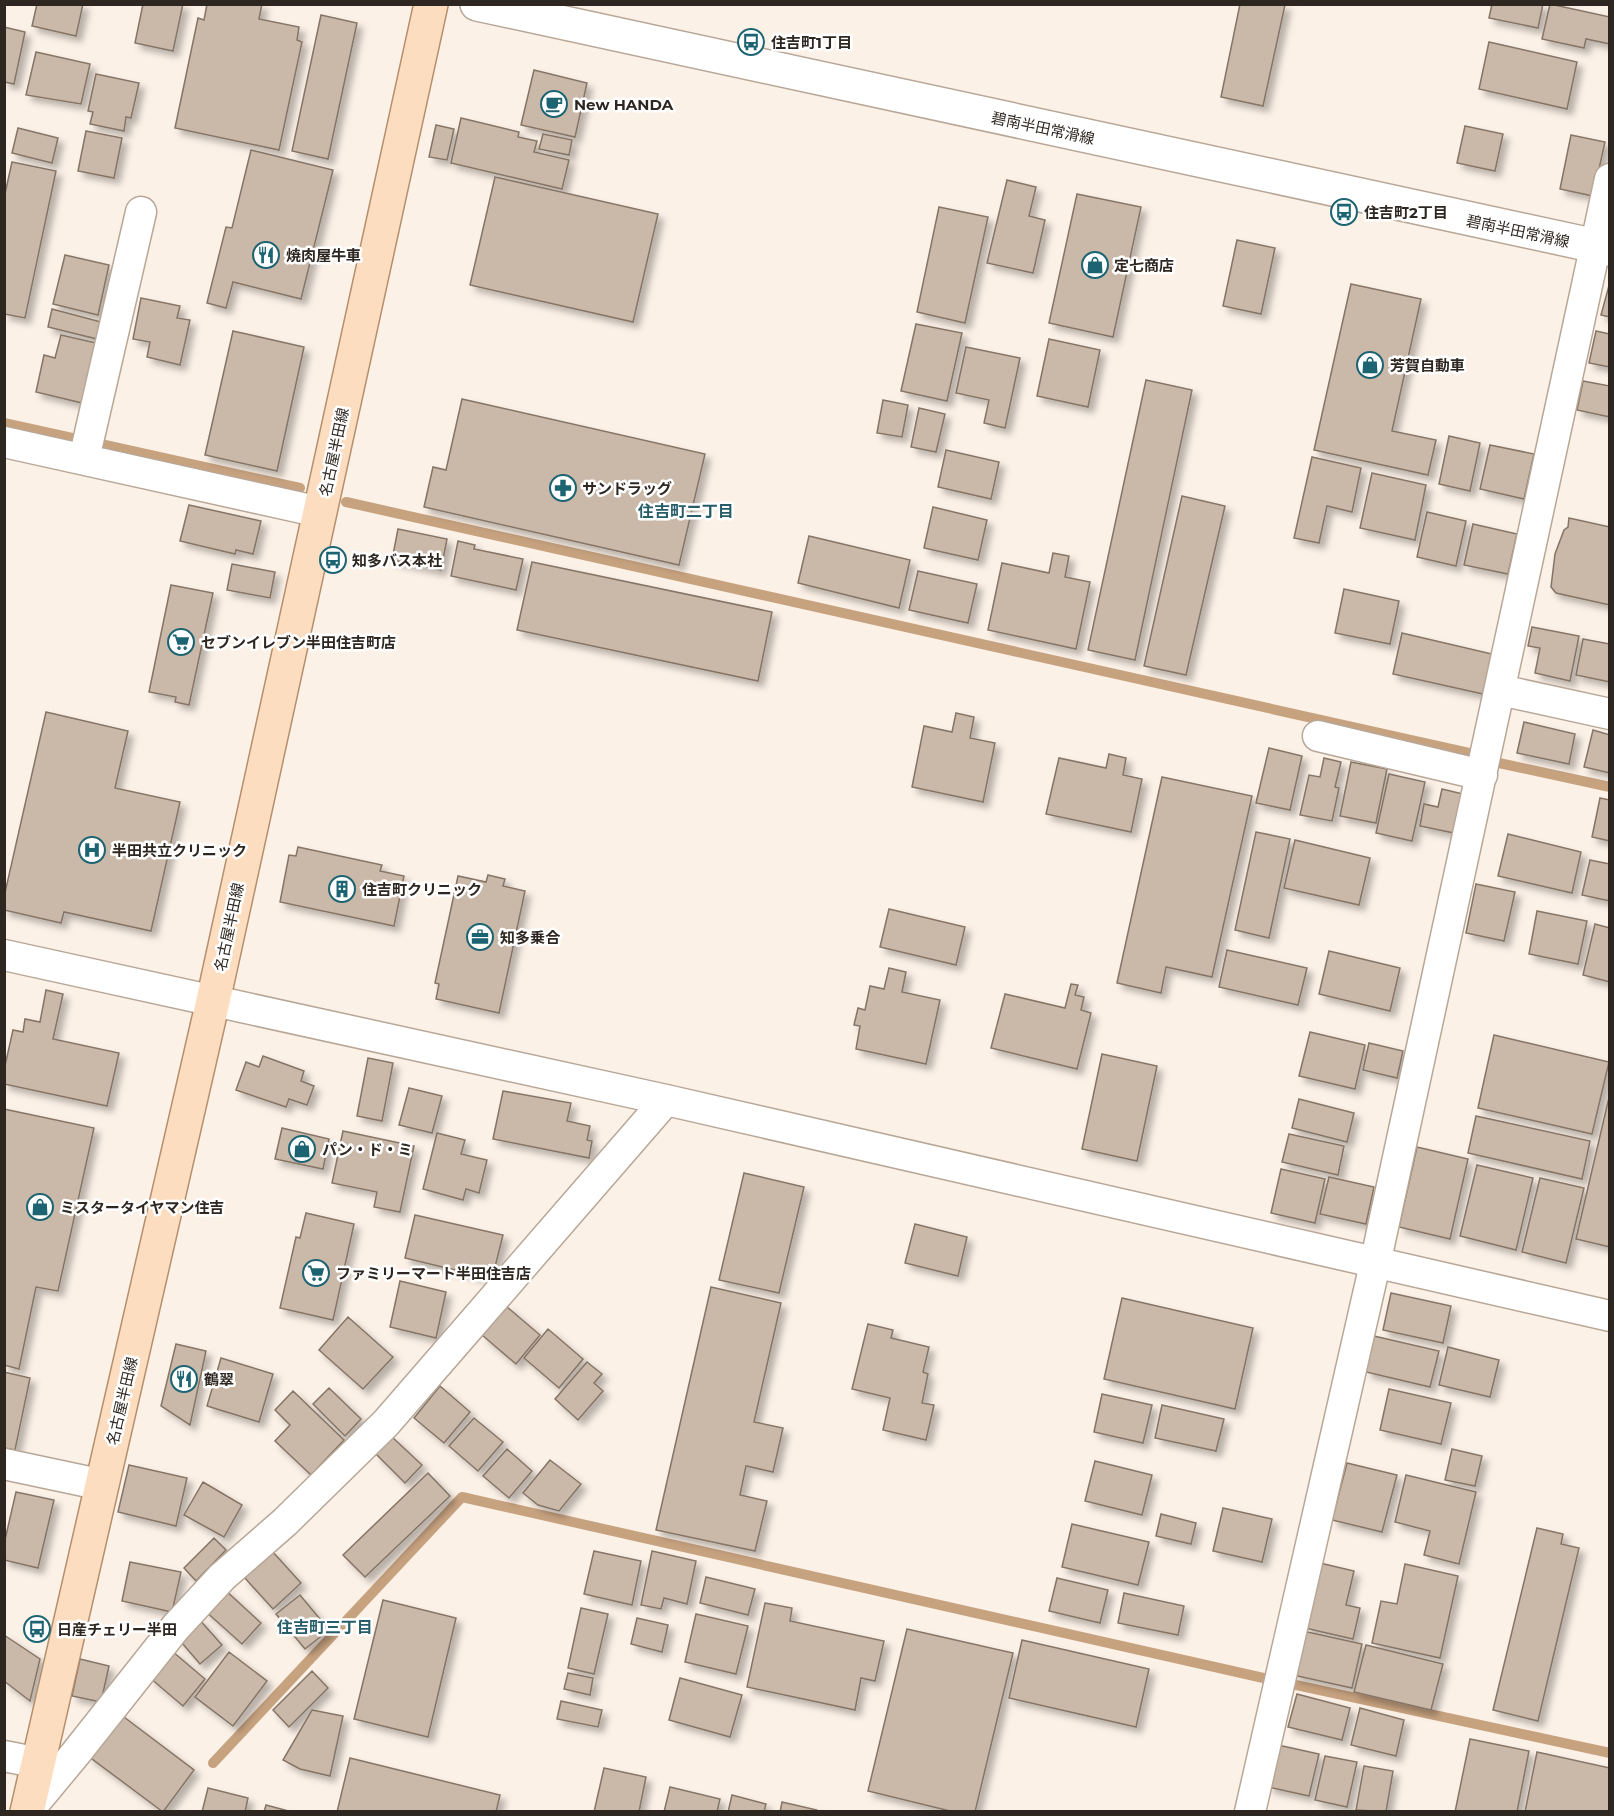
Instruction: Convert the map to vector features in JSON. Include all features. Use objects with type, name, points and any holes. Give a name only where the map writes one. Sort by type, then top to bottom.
[{"type":"main road","name":"名古屋半田線","points":[[27,1812],[213,1001],[431,4]]},
{"type":"main road","name":"碧南半田常滑線","points":[[477,4],[1602,248]]},
{"type":"street","points":[[1250,1812],[1376,1264],[1500,690],[1602,248],[1610,179]]},
{"type":"street","points":[[84,459],[141,212]]},
{"type":"street","points":[[4,442],[320,512]]},
{"type":"street","points":[[1500,690],[1610,714]]},
{"type":"street","points":[[1318,736],[1482,775]]},
{"type":"street","points":[[4,955],[666,1100],[1610,1316]]},
{"type":"street","points":[[27,1812],[175,1628],[222,1577],[285,1522],[386,1423],[666,1100]]},
{"type":"street","points":[[4,1464],[103,1485]]},
{"type":"street","points":[[4,1756],[39,1763]]},
{"type":"building","points":[[37,4],[83,4],[76,36],[32,26]]},
{"type":"building","points":[[143,4],[183,4],[173,51],[135,43]]},
{"type":"building","points":[[207,4],[262,4],[259,19],[299,27],[297,40],[302,42],[279,150],[175,128],[198,18],[204,20]]},
{"type":"building","points":[[1240,4],[1285,5],[1263,106],[1221,97]]},
{"type":"building","points":[[1492,4],[1543,4],[1538,28],[1489,18]]},
{"type":"building","points":[[1550,4],[1610,17],[1610,44],[1586,39],[1584,48],[1542,39]]},
{"type":"building","points":[[321,15],[357,23],[328,159],[292,151]]},
{"type":"building","points":[[4,27],[25,32],[14,84],[4,82]]},
{"type":"building","points":[[1489,42],[1577,62],[1567,109],[1479,89]]},
{"type":"building","points":[[36,52],[90,64],[81,104],[26,95]]},
{"type":"building","name":"New HANDA","points":[[534,70],[587,83],[575,137],[521,125]]},
{"type":"building","points":[[96,74],[139,83],[131,118],[126,117],[124,131],[90,124],[93,112],[88,111]]},
{"type":"building","points":[[461,118],[519,132],[518,137],[537,141],[534,152],[569,160],[562,189],[451,163]]},
{"type":"building","points":[[436,125],[454,129],[447,160],[429,157]]},
{"type":"building","points":[[1465,126],[1503,134],[1495,171],[1457,163]]},
{"type":"building","points":[[18,128],[58,138],[52,163],[12,153]]},
{"type":"building","points":[[86,131],[122,138],[114,178],[78,171]]},
{"type":"building","points":[[543,134],[572,140],[569,155],[539,149]]},
{"type":"building","points":[[1571,135],[1605,142],[1593,196],[1560,189]]},
{"type":"building","name":"焼肉屋牛車","points":[[251,150],[333,170],[301,299],[233,282],[226,308],[207,303],[226,227],[232,228]]},
{"type":"building","points":[[12,162],[56,171],[25,318],[4,314],[4,198]]},
{"type":"building","points":[[495,177],[658,214],[633,322],[470,285]]},
{"type":"building","points":[[1007,180],[1036,187],[1029,216],[1045,220],[1033,273],[987,263]]},
{"type":"building","name":"定七商店","points":[[1077,194],[1141,207],[1113,337],[1049,323]]},
{"type":"building","points":[[939,207],[988,217],[965,323],[917,312]]},
{"type":"building","points":[[1237,240],[1275,248],[1261,314],[1223,306]]},
{"type":"building","points":[[65,255],[109,265],[98,315],[53,304]]},
{"type":"building","points":[[1610,282],[1610,317],[1601,315]]},
{"type":"building","name":"芳賀自動車","points":[[1351,284],[1421,299],[1392,431],[1436,440],[1428,475],[1314,450]]},
{"type":"building","points":[[141,298],[180,306],[177,318],[190,320],[180,365],[147,357],[150,342],[133,339]]},
{"type":"building","points":[[52,309],[101,322],[97,339],[48,327]]},
{"type":"building","points":[[916,324],[962,333],[947,401],[901,391]]},
{"type":"building","points":[[233,331],[304,347],[277,471],[205,455]]},
{"type":"building","points":[[1596,331],[1610,334],[1610,367],[1589,363]]},
{"type":"building","points":[[61,335],[96,343],[82,403],[36,392],[44,355],[55,358]]},
{"type":"building","points":[[1049,339],[1100,350],[1088,407],[1037,396]]},
{"type":"building","points":[[966,347],[1020,358],[1005,428],[984,423],[989,400],[956,393]]},
{"type":"building","points":[[1146,380],[1192,390],[1135,660],[1088,650]]},
{"type":"building","points":[[1583,381],[1610,386],[1610,417],[1577,410]]},
{"type":"building","name":"サンドラッグ","points":[[462,399],[705,454],[679,565],[424,507],[433,467],[446,470]]},
{"type":"building","points":[[883,400],[908,405],[902,437],[877,433]]},
{"type":"building","points":[[919,408],[945,414],[936,452],[911,447]]},
{"type":"building","points":[[1449,436],[1480,443],[1470,491],[1439,484]]},
{"type":"building","points":[[1490,445],[1534,454],[1524,499],[1480,489]]},
{"type":"building","points":[[946,450],[999,462],[991,499],[938,487]]},
{"type":"building","points":[[1312,457],[1361,468],[1352,512],[1327,506],[1319,543],[1294,538]]},
{"type":"building","points":[[1372,473],[1426,485],[1415,540],[1360,528]]},
{"type":"building","points":[[1182,496],[1225,506],[1186,675],[1144,666]]},
{"type":"building","points":[[189,505],[261,521],[253,554],[236,550],[235,554],[180,541]]},
{"type":"building","points":[[933,507],[987,520],[978,560],[924,548]]},
{"type":"building","points":[[1427,512],[1466,521],[1456,566],[1417,557]]},
{"type":"building","points":[[1569,518],[1610,527],[1610,605],[1556,593],[1551,587],[1555,554],[1564,530],[1568,527]]},
{"type":"building","points":[[1473,524],[1517,534],[1508,574],[1464,565]]},
{"type":"building","points":[[398,529],[447,539],[441,570],[392,560]]},
{"type":"building","points":[[809,536],[910,560],[899,608],[798,583]]},
{"type":"building","points":[[458,541],[475,545],[474,549],[523,559],[516,590],[451,576]]},
{"type":"building","points":[[1053,553],[1069,556],[1065,577],[1090,582],[1076,649],[988,630],[1002,563],[1049,573]]},
{"type":"building","points":[[532,562],[772,612],[758,681],[517,630]]},
{"type":"building","points":[[232,564],[275,572],[270,598],[227,590]]},
{"type":"building","points":[[918,571],[977,584],[968,623],[909,610]]},
{"type":"building","name":"セブンイレブン半田住吉町店","points":[[171,585],[213,593],[189,705],[175,702],[176,697],[149,692]]},
{"type":"building","points":[[1344,589],[1399,601],[1390,644],[1335,633]]},
{"type":"building","points":[[1532,627],[1579,636],[1570,681],[1535,673],[1540,648],[1528,646]]},
{"type":"building","points":[[1402,633],[1492,654],[1483,694],[1393,674]]},
{"type":"building","points":[[1583,639],[1610,644],[1610,682],[1576,675]]},
{"type":"building","name":"半田共立クリニック","points":[[46,712],[128,731],[115,788],[180,802],[151,931],[64,912],[61,923],[4,910],[4,897]]},
{"type":"building","points":[[956,713],[974,717],[970,738],[995,743],[983,802],[912,787],[924,726],[952,732]]},
{"type":"building","points":[[1524,722],[1575,734],[1569,764],[1517,753]]},
{"type":"building","points":[[1593,730],[1610,735],[1610,773],[1584,767]]},
{"type":"building","points":[[1269,748],[1302,756],[1290,810],[1256,803]]},
{"type":"building","points":[[1109,754],[1126,758],[1123,775],[1142,779],[1131,832],[1046,814],[1059,758],[1106,768]]},
{"type":"building","points":[[1324,758],[1341,762],[1335,787],[1339,788],[1332,821],[1300,815],[1309,775],[1320,777]]},
{"type":"building","points":[[1351,762],[1387,769],[1376,823],[1340,816]]},
{"type":"building","points":[[1389,774],[1425,782],[1412,841],[1376,833]]},
{"type":"building","points":[[1162,777],[1252,796],[1212,977],[1166,967],[1161,993],[1117,983]]},
{"type":"building","points":[[1442,789],[1463,794],[1454,833],[1420,826],[1424,804],[1438,807]]},
{"type":"building","points":[[1600,798],[1610,800],[1610,841],[1592,837]]},
{"type":"building","points":[[1256,832],[1290,839],[1269,938],[1235,930]]},
{"type":"building","points":[[1508,834],[1581,852],[1572,893],[1498,876]]},
{"type":"building","points":[[1295,840],[1370,858],[1359,905],[1284,888]]},
{"type":"building","name":"住吉町クリニック","points":[[298,847],[382,865],[380,871],[404,876],[394,926],[280,902],[289,855],[296,856]]},
{"type":"building","points":[[1590,860],[1610,864],[1610,901],[1582,895]]},
{"type":"building","name":"知多乗合","points":[[488,875],[505,879],[503,886],[525,891],[499,1013],[436,999],[439,984],[435,983],[458,876],[486,882]]},
{"type":"building","points":[[1476,884],[1515,892],[1504,941],[1466,933]]},
{"type":"building","points":[[889,909],[965,927],[956,965],[880,947]]},
{"type":"building","points":[[1537,911],[1587,921],[1578,964],[1529,954]]},
{"type":"building","points":[[1595,924],[1610,928],[1610,982],[1583,975]]},
{"type":"building","points":[[1227,950],[1307,968],[1298,1005],[1219,987]]},
{"type":"building","points":[[1329,951],[1400,968],[1390,1011],[1319,994]]},
{"type":"building","points":[[889,968],[906,972],[902,992],[940,1000],[926,1064],[856,1049],[860,1026],[854,1025],[858,1008],[865,1010],[870,986],[884,989]]},
{"type":"building","points":[[1071,984],[1078,985],[1075,995],[1084,997],[1081,1010],[1091,1013],[1077,1069],[991,1048],[1005,994],[1065,1008]]},
{"type":"building","points":[[46,990],[63,994],[53,1039],[119,1053],[107,1106],[4,1084],[4,1070],[13,1030],[23,1032],[25,1019],[40,1022]]},
{"type":"building","points":[[1310,1032],[1365,1045],[1355,1089],[1299,1076]]},
{"type":"building","points":[[1494,1035],[1609,1062],[1592,1134],[1478,1108]]},
{"type":"building","points":[[1369,1043],[1403,1051],[1397,1078],[1363,1070]]},
{"type":"building","points":[[1102,1054],[1157,1066],[1137,1161],[1082,1149]]},
{"type":"building","points":[[263,1056],[304,1071],[301,1081],[314,1086],[307,1105],[289,1099],[286,1107],[236,1090],[246,1062],[259,1067]]},
{"type":"building","points":[[368,1058],[393,1063],[382,1121],[357,1116]]},
{"type":"building","points":[[409,1088],[442,1096],[432,1133],[399,1125]]},
{"type":"building","points":[[503,1091],[571,1103],[567,1121],[590,1126],[587,1140],[592,1141],[589,1158],[493,1139]]},
{"type":"building","points":[[1610,1093],[1610,1247],[1576,1239]]},
{"type":"building","points":[[1299,1099],[1354,1113],[1347,1142],[1292,1128]]},
{"type":"building","name":"ミスタータイヤマン住吉","points":[[4,1109],[94,1128],[58,1291],[36,1287],[19,1369],[4,1365]]},
{"type":"building","points":[[1476,1116],[1590,1141],[1582,1179],[1468,1153]]},
{"type":"building","name":"パン・ド・ミ","points":[[282,1128],[329,1139],[323,1169],[275,1159]]},
{"type":"building","points":[[343,1131],[414,1146],[400,1212],[374,1207],[377,1192],[332,1183]]},
{"type":"building","points":[[437,1133],[465,1140],[461,1154],[487,1160],[479,1193],[466,1189],[463,1200],[423,1189]]},
{"type":"building","points":[[1289,1134],[1344,1146],[1338,1175],[1282,1162]]},
{"type":"building","points":[[1417,1147],[1468,1159],[1450,1239],[1399,1227]]},
{"type":"building","points":[[1477,1165],[1533,1178],[1516,1250],[1460,1236]]},
{"type":"building","points":[[1281,1169],[1325,1179],[1315,1223],[1271,1213]]},
{"type":"building","points":[[744,1173],[804,1187],[779,1293],[719,1280]]},
{"type":"building","points":[[1329,1177],[1374,1187],[1366,1224],[1320,1214]]},
{"type":"building","points":[[1540,1178],[1584,1188],[1566,1263],[1522,1252]]},
{"type":"building","name":"ファミリーマート半田住吉店","points":[[306,1213],[354,1224],[333,1320],[280,1308],[296,1237],[300,1238]]},
{"type":"building","points":[[415,1215],[503,1235],[492,1279],[405,1258]]},
{"type":"building","points":[[915,1224],[967,1237],[958,1276],[905,1263]]},
{"type":"building","points":[[400,1281],[446,1292],[436,1338],[390,1327]]},
{"type":"building","points":[[711,1287],[781,1303],[754,1422],[783,1428],[773,1472],[746,1466],[740,1495],[767,1501],[755,1551],[656,1530]]},
{"type":"building","points":[[1391,1293],[1451,1306],[1443,1343],[1383,1330]]},
{"type":"building","points":[[1122,1298],[1253,1328],[1235,1409],[1104,1379]]},
{"type":"building","points":[[506,1306],[540,1335],[516,1364],[482,1335]]},
{"type":"building","points":[[348,1317],[393,1357],[363,1389],[319,1350]]},
{"type":"building","points":[[868,1324],[893,1330],[891,1338],[929,1347],[923,1372],[928,1374],[922,1403],[934,1405],[926,1440],[883,1430],[890,1398],[852,1389]]},
{"type":"building","points":[[548,1329],[583,1359],[559,1388],[524,1358]]},
{"type":"building","points":[[1374,1336],[1439,1351],[1430,1387],[1366,1372]]},
{"type":"building","name":"鶴翠","points":[[176,1344],[206,1351],[190,1425],[161,1406]]},
{"type":"building","points":[[1448,1347],[1499,1360],[1490,1397],[1439,1385]]},
{"type":"building","points":[[221,1358],[273,1374],[259,1422],[207,1406]]},
{"type":"building","points":[[587,1362],[602,1374],[594,1383],[603,1391],[578,1420],[555,1399]]},
{"type":"building","points":[[4,1372],[30,1378],[15,1450],[4,1448]]},
{"type":"building","points":[[440,1386],[470,1412],[444,1443],[414,1418]]},
{"type":"building","points":[[329,1388],[361,1419],[345,1436],[313,1404]]},
{"type":"building","points":[[1389,1389],[1451,1403],[1441,1444],[1380,1430]]},
{"type":"building","points":[[293,1391],[344,1440],[311,1475],[275,1441],[290,1425],[275,1410]]},
{"type":"building","points":[[1102,1394],[1152,1405],[1143,1443],[1094,1432]]},
{"type":"building","points":[[1162,1405],[1224,1419],[1216,1451],[1155,1438]]},
{"type":"building","points":[[474,1418],[503,1442],[478,1471],[449,1446]]},
{"type":"building","points":[[391,1436],[422,1465],[405,1483],[375,1453]]},
{"type":"building","points":[[507,1449],[532,1471],[509,1498],[483,1476]]},
{"type":"building","points":[[1452,1449],[1482,1456],[1475,1486],[1445,1480]]},
{"type":"building","points":[[550,1460],[581,1484],[559,1511],[538,1505],[523,1493]]},
{"type":"building","points":[[1095,1461],[1152,1475],[1142,1515],[1085,1501]]},
{"type":"building","points":[[1347,1463],[1397,1475],[1382,1532],[1332,1520]]},
{"type":"building","points":[[129,1465],[187,1478],[176,1526],[118,1512]]},
{"type":"building","points":[[428,1473],[450,1496],[365,1577],[343,1555]]},
{"type":"building","points":[[1406,1475],[1476,1492],[1459,1564],[1424,1555],[1430,1531],[1395,1522]]},
{"type":"building","points":[[203,1482],[242,1505],[224,1537],[184,1515]]},
{"type":"building","points":[[16,1492],[54,1500],[38,1568],[4,1560],[4,1544]]},
{"type":"building","points":[[1223,1508],[1272,1519],[1262,1562],[1213,1551]]},
{"type":"building","points":[[1161,1514],[1196,1523],[1191,1544],[1156,1536]]},
{"type":"building","points":[[1072,1524],[1149,1542],[1138,1585],[1062,1567]]},
{"type":"building","points":[[1537,1528],[1563,1534],[1561,1544],[1579,1548],[1538,1721],[1493,1710]]},
{"type":"building","points":[[214,1538],[226,1550],[196,1581],[184,1568]]},
{"type":"building","points":[[272,1551],[301,1583],[273,1609],[244,1577]]},
{"type":"building","points":[[594,1551],[641,1561],[632,1605],[584,1594]]},
{"type":"building","points":[[652,1551],[696,1561],[687,1604],[664,1598],[661,1609],[641,1605]]},
{"type":"building","points":[[130,1562],[181,1572],[172,1612],[122,1601]]},
{"type":"building","points":[[1320,1563],[1354,1571],[1346,1605],[1360,1608],[1353,1639],[1305,1628]]},
{"type":"building","points":[[1405,1564],[1458,1576],[1440,1658],[1372,1643],[1381,1601],[1397,1604]]},
{"type":"building","points":[[706,1577],[755,1589],[748,1615],[700,1603]]},
{"type":"building","points":[[1057,1578],[1108,1590],[1100,1623],[1049,1611]]},
{"type":"building","points":[[223,1588],[261,1623],[242,1644],[204,1610]]},
{"type":"building","points":[[1124,1593],[1184,1606],[1178,1635],[1118,1623]]},
{"type":"building","points":[[300,1595],[329,1630],[305,1649],[276,1614]]},
{"type":"building","points":[[383,1600],[456,1618],[428,1737],[354,1719]]},
{"type":"building","points":[[765,1603],[792,1608],[790,1621],[884,1641],[875,1681],[861,1678],[855,1710],[747,1687]]},
{"type":"building","points":[[581,1608],[608,1614],[594,1674],[568,1668]]},
{"type":"building","points":[[696,1614],[748,1626],[736,1674],[685,1662]]},
{"type":"building","points":[[198,1618],[222,1645],[200,1664],[176,1636]]},
{"type":"building","points":[[637,1618],[668,1625],[662,1652],[631,1644]]},
{"type":"building","points":[[907,1629],[1013,1653],[975,1812],[954,1812],[868,1791]]},
{"type":"building","points":[[1303,1631],[1362,1644],[1352,1688],[1293,1675]]},
{"type":"building","points":[[4,1635],[40,1659],[30,1701],[4,1681]]},
{"type":"building","points":[[1022,1640],[1149,1669],[1136,1727],[1009,1698]]},
{"type":"building","points":[[1366,1645],[1443,1664],[1431,1710],[1354,1692]]},
{"type":"building","points":[[172,1651],[205,1679],[183,1706],[150,1678]]},
{"type":"building","points":[[229,1652],[267,1681],[233,1726],[195,1697]]},
{"type":"building","points":[[80,1659],[109,1666],[101,1702],[72,1696]]},
{"type":"building","points":[[312,1671],[328,1688],[289,1727],[273,1710]]},
{"type":"building","points":[[568,1673],[593,1678],[590,1695],[564,1689]]},
{"type":"building","points":[[680,1678],[742,1695],[730,1737],[669,1720]]},
{"type":"building","points":[[1297,1694],[1350,1708],[1342,1740],[1288,1727]]},
{"type":"building","points":[[561,1701],[602,1710],[598,1727],[557,1719]]},
{"type":"building","points":[[1360,1708],[1404,1720],[1396,1756],[1351,1745]]},
{"type":"building","points":[[312,1710],[343,1716],[330,1776],[300,1769],[283,1760]]},
{"type":"building","points":[[120,1714],[194,1770],[163,1812],[88,1756]]},
{"type":"building","points":[[1470,1739],[1529,1751],[1517,1812],[1455,1812]]},
{"type":"building","points":[[1278,1745],[1319,1754],[1309,1796],[1268,1787]]},
{"type":"building","points":[[1537,1752],[1610,1768],[1610,1812],[1525,1812]]},
{"type":"building","points":[[1325,1756],[1357,1762],[1347,1807],[1315,1800]]},
{"type":"building","points":[[350,1758],[500,1795],[496,1812],[337,1812]]},
{"type":"building","points":[[1364,1766],[1393,1771],[1386,1812],[1356,1810]]},
{"type":"building","points":[[604,1768],[646,1777],[639,1812],[594,1812]]},
{"type":"building","points":[[670,1787],[720,1799],[717,1812],[664,1812]]},
{"type":"building","points":[[208,1788],[248,1798],[245,1812],[202,1812]]},
{"type":"building","points":[[732,1795],[766,1804],[764,1812],[728,1812]]},
{"type":"building","points":[[782,1802],[817,1810],[817,1812],[780,1812]]},
{"type":"building","points":[[266,1805],[292,1812],[264,1812]]},
{"type":"waterway","points":[[4,423],[72,438]]},
{"type":"waterway","points":[[105,445],[300,488]]},
{"type":"waterway","points":[[346,502],[1469,753]]},
{"type":"waterway","points":[[1499,763],[1610,787]]},
{"type":"waterway","points":[[213,1763],[462,1497],[1259,1677],[1610,1753]]},
{"type":"place","name":"住吉町1丁目","points":[[751,42]]},
{"type":"place","name":"New HANDA","points":[[554,104]]},
{"type":"place","name":"住吉町2丁目","points":[[1344,212]]},
{"type":"place","name":"焼肉屋牛車","points":[[266,255]]},
{"type":"place","name":"定七商店","points":[[1095,265]]},
{"type":"place","name":"芳賀自動車","points":[[1370,365]]},
{"type":"place","name":"サンドラッグ","points":[[563,488]]},
{"type":"place","name":"知多バス本社","points":[[333,560]]},
{"type":"place","name":"セブンイレブン半田住吉町店","points":[[181,642]]},
{"type":"place","name":"半田共立クリニック","points":[[92,850]]},
{"type":"place","name":"住吉町クリニック","points":[[342,889]]},
{"type":"place","name":"知多乗合","points":[[480,937]]},
{"type":"place","name":"パン・ド・ミ","points":[[302,1149]]},
{"type":"place","name":"ミスタータイヤマン住吉","points":[[40,1207]]},
{"type":"place","name":"ファミリーマート半田住吉店","points":[[316,1273]]},
{"type":"place","name":"鶴翠","points":[[184,1379]]},
{"type":"place","name":"日産チェリー半田","points":[[37,1629]]},
{"type":"district","name":"住吉町二丁目","points":[[686,511]]},
{"type":"district","name":"住吉町三丁目","points":[[325,1627]]}]
